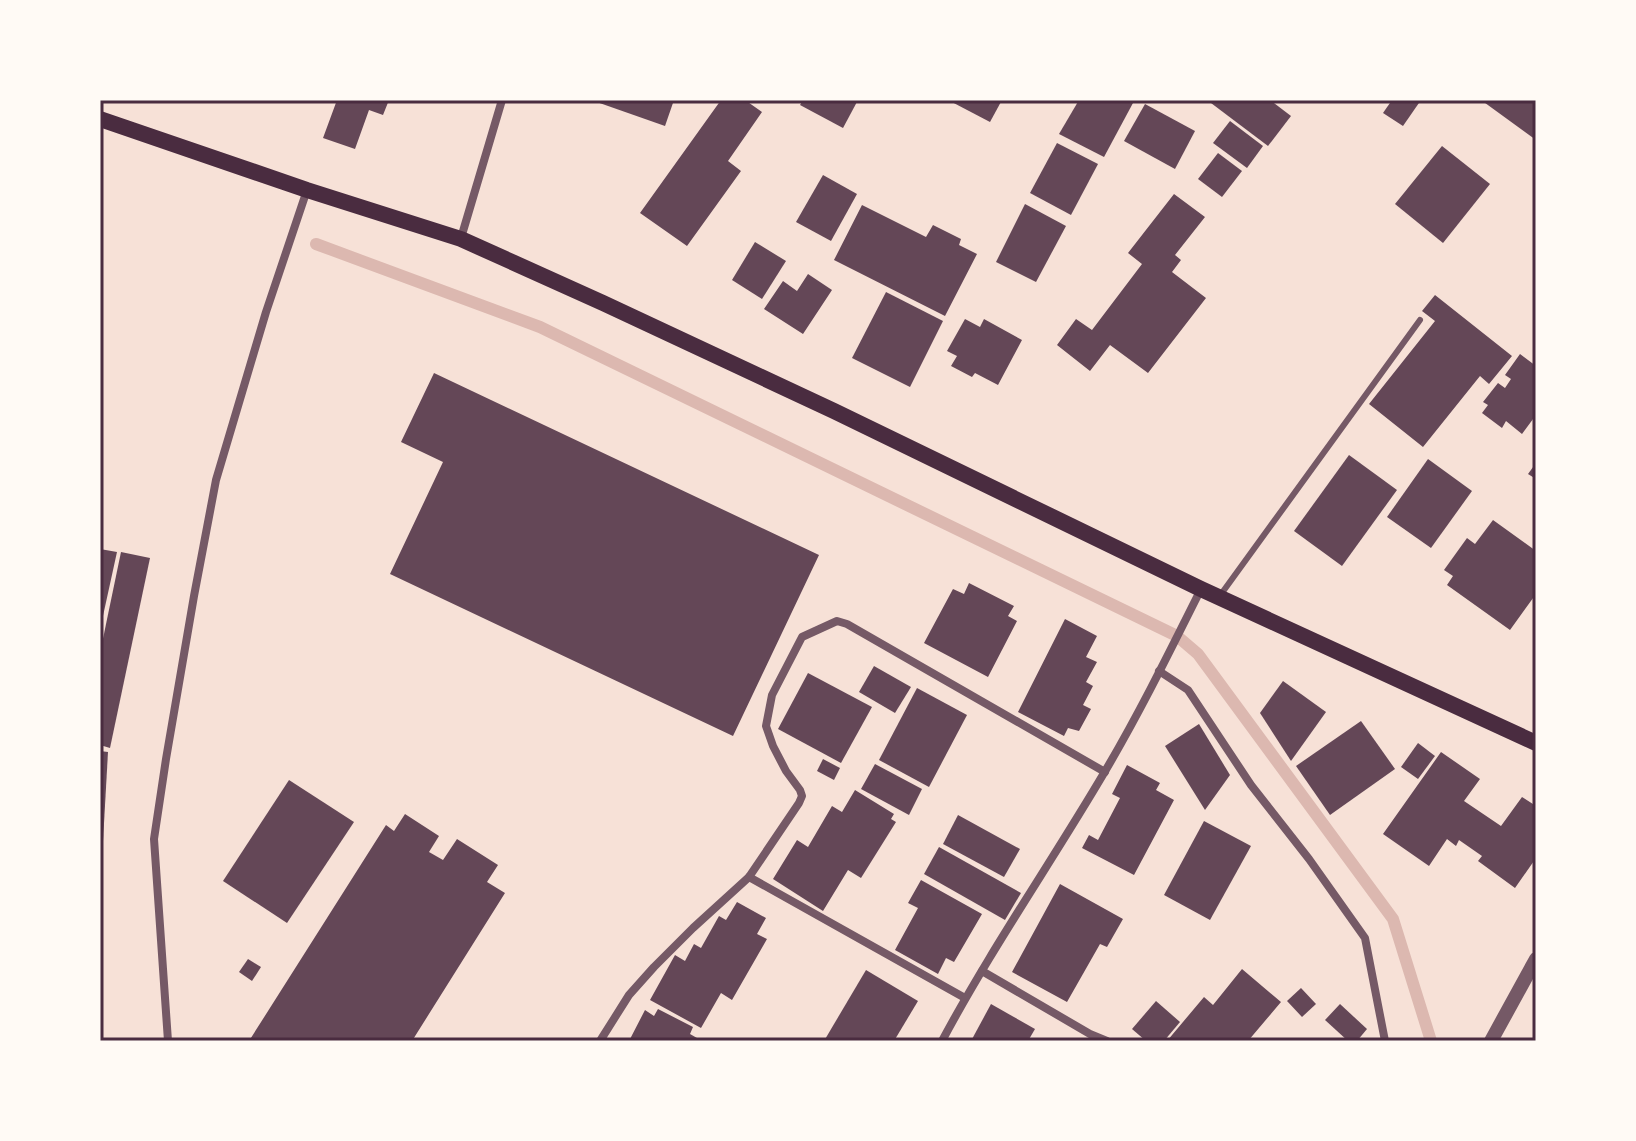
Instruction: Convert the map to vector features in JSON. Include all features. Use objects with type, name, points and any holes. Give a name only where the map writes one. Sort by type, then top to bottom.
[{"type":"main road","points":[[100,119],[461,239],[834,411],[1201,589],[1536,743]]},
{"type":"street","points":[[461,239],[502,100]]},
{"type":"street","points":[[168,1041],[154,839],[169,744],[216,480],[266,312],[307,190]]},
{"type":"street","points":[[942,1041],[965,998],[1105,772],[1201,589]]},
{"type":"street","points":[[600,1041],[629,995],[654,967],[749,877],[799,803],[802,796],[800,790],[786,771],[766,726],[772,695],[802,637],[837,621],[1105,772]]},
{"type":"street","points":[[1159,671],[1188,690],[1251,785],[1365,938],[1385,1041]]},
{"type":"street","points":[[749,877],[965,998]]},
{"type":"street","points":[[1491,1041],[1536,959]]},
{"type":"street","points":[[982,971],[1107,1041]]},
{"type":"lane","points":[[1219,597],[1420,320]]},
{"type":"building","points":[[337,100],[389,100],[383,115],[369,110],[355,149],[323,138]]},
{"type":"building","points":[[591,100],[674,100],[665,126]]},
{"type":"building","points":[[721,100],[745,100],[762,112],[728,161],[741,171],[687,246],[640,213]]},
{"type":"building","points":[[803,100],[858,100],[843,128],[800,105]]},
{"type":"building","points":[[948,100],[1002,100],[990,122]]},
{"type":"building","points":[[1079,100],[1128,100],[1133,103],[1104,157],[1059,134]]},
{"type":"building","points":[[1207,100],[1270,100],[1291,116],[1268,146]]},
{"type":"building","points":[[1392,100],[1421,100],[1403,126],[1383,113]]},
{"type":"building","points":[[1481,100],[1536,100],[1536,140]]},
{"type":"building","points":[[1145,104],[1195,131],[1175,169],[1124,141]]},
{"type":"building","points":[[1230,121],[1263,146],[1247,168],[1213,143]]},
{"type":"building","points":[[1057,143],[1098,164],[1071,215],[1030,193]]},
{"type":"building","points":[[1442,146],[1490,184],[1443,243],[1395,204]]},
{"type":"building","points":[[1218,153],[1242,171],[1222,197],[1198,179]]},
{"type":"building","points":[[823,175],[857,194],[831,241],[796,222]]},
{"type":"building","points":[[1174,194],[1205,217],[1175,255],[1181,260],[1172,272],[1206,298],[1148,373],[1110,345],[1090,371],[1057,345],[1076,319],[1092,330],[1142,264],[1128,253]]},
{"type":"building","points":[[1025,204],[1066,226],[1036,282],[996,262]]},
{"type":"building","points":[[862,205],[926,237],[933,225],[961,239],[959,245],[977,254],[945,316],[834,260]]},
{"type":"building","points":[[755,242],[786,261],[762,299],[732,280]]},
{"type":"building","points":[[808,274],[832,290],[803,334],[764,309],[783,281],[797,291]]},
{"type":"building","points":[[886,292],[943,321],[910,387],[852,358]]},
{"type":"building","points":[[1435,295],[1512,356],[1489,384],[1480,376],[1423,447],[1369,404],[1435,321],[1422,311]]},
{"type":"building","points":[[965,319],[980,327],[984,319],[1022,340],[998,385],[975,373],[972,377],[951,366],[957,356],[947,351]]},
{"type":"building","points":[[1520,354],[1536,366],[1536,415],[1522,434],[1506,421],[1502,428],[1482,413],[1488,405],[1483,402],[1498,383],[1505,388],[1511,379],[1505,375]]},
{"type":"building","points":[[434,373],[819,555],[733,736],[390,574],[443,462],[401,442]]},
{"type":"building","points":[[1349,455],[1397,490],[1342,566],[1294,531]]},
{"type":"building","points":[[1428,459],[1472,491],[1431,548],[1387,517]]},
{"type":"building","points":[[1536,463],[1536,479],[1528,474]]},
{"type":"building","points":[[1493,520],[1536,551],[1536,594],[1510,630],[1447,585],[1453,576],[1444,570],[1467,538],[1475,544]]},
{"type":"building","points":[[100,549],[117,552],[101,625],[100,625]]},
{"type":"building","points":[[121,552],[150,558],[110,748],[100,745],[100,653]]},
{"type":"building","points":[[969,583],[1014,606],[1008,616],[1017,621],[988,677],[924,643],[953,589],[964,594]]},
{"type":"building","points":[[1065,619],[1097,636],[1086,657],[1097,662],[1086,682],[1093,686],[1083,705],[1091,709],[1079,731],[1068,728],[1064,736],[1018,712]]},
{"type":"building","points":[[874,666],[911,687],[895,713],[859,692]]},
{"type":"building","points":[[808,673],[872,707],[841,763],[778,729]]},
{"type":"building","points":[[1283,681],[1326,712],[1291,761],[1260,713]]},
{"type":"building","points":[[917,688],[967,715],[929,787],[879,760]]},
{"type":"building","points":[[1361,721],[1395,769],[1330,815],[1296,766]]},
{"type":"building","points":[[1199,724],[1230,775],[1205,810],[1165,746]]},
{"type":"building","points":[[1418,743],[1435,756],[1418,779],[1401,767]]},
{"type":"building","points":[[100,751],[108,752],[102,859],[100,859]]},
{"type":"building","points":[[1441,752],[1480,779],[1464,801],[1501,826],[1522,797],[1536,806],[1536,858],[1515,888],[1478,861],[1482,856],[1459,840],[1456,846],[1447,839],[1429,866],[1383,834]]},
{"type":"building","points":[[823,759],[840,768],[834,780],[817,771]]},
{"type":"building","points":[[875,764],[922,789],[909,815],[861,789]]},
{"type":"building","points":[[1127,765],[1160,783],[1156,790],[1174,800],[1134,875],[1082,848],[1089,835],[1098,840],[1120,798],[1112,794]]},
{"type":"building","points":[[289,780],[354,822],[287,923],[223,881]]},
{"type":"building","points":[[855,790],[894,814],[891,819],[896,822],[861,878],[848,870],[823,911],[773,879],[797,840],[808,847],[832,806],[842,812]]},
{"type":"building","points":[[405,814],[439,836],[429,852],[443,860],[457,839],[498,865],[487,882],[505,893],[412,1041],[249,1041],[386,825],[394,831]]},
{"type":"building","points":[[958,815],[1020,849],[1004,877],[943,844]]},
{"type":"building","points":[[1204,821],[1251,846],[1210,920],[1164,895]]},
{"type":"building","points":[[939,847],[1021,893],[1005,920],[924,874]]},
{"type":"building","points":[[921,880],[982,914],[954,962],[946,958],[938,974],[895,950],[918,908],[908,903]]},
{"type":"building","points":[[1060,884],[1123,919],[1107,947],[1100,944],[1067,1002],[1012,972]]},
{"type":"building","points":[[737,902],[766,918],[757,934],[767,939],[732,1000],[721,993],[701,1028],[650,1000],[675,955],[685,961],[694,944],[701,948],[719,916],[726,920]]},
{"type":"building","points":[[248,959],[261,967],[252,981],[239,972]]},
{"type":"building","points":[[1242,969],[1281,1002],[1248,1041],[1167,1041],[1204,997],[1213,1005]]},
{"type":"building","points":[[866,970],[918,1001],[894,1041],[824,1041]]},
{"type":"building","points":[[1301,988],[1316,1004],[1302,1017],[1287,1001]]},
{"type":"building","points":[[1156,1001],[1180,1022],[1164,1041],[1146,1041],[1132,1029]]},
{"type":"building","points":[[991,1004],[1035,1029],[1028,1041],[971,1041]]},
{"type":"building","points":[[1340,1004],[1367,1029],[1357,1041],[1348,1041],[1325,1020]]},
{"type":"building","points":[[658,1009],[693,1027],[690,1034],[697,1038],[695,1041],[629,1041],[645,1010],[654,1016]]},
{"type":"waterway","points":[[316,244],[540,327],[1177,636],[1198,654],[1393,919],[1431,1041]]}]
